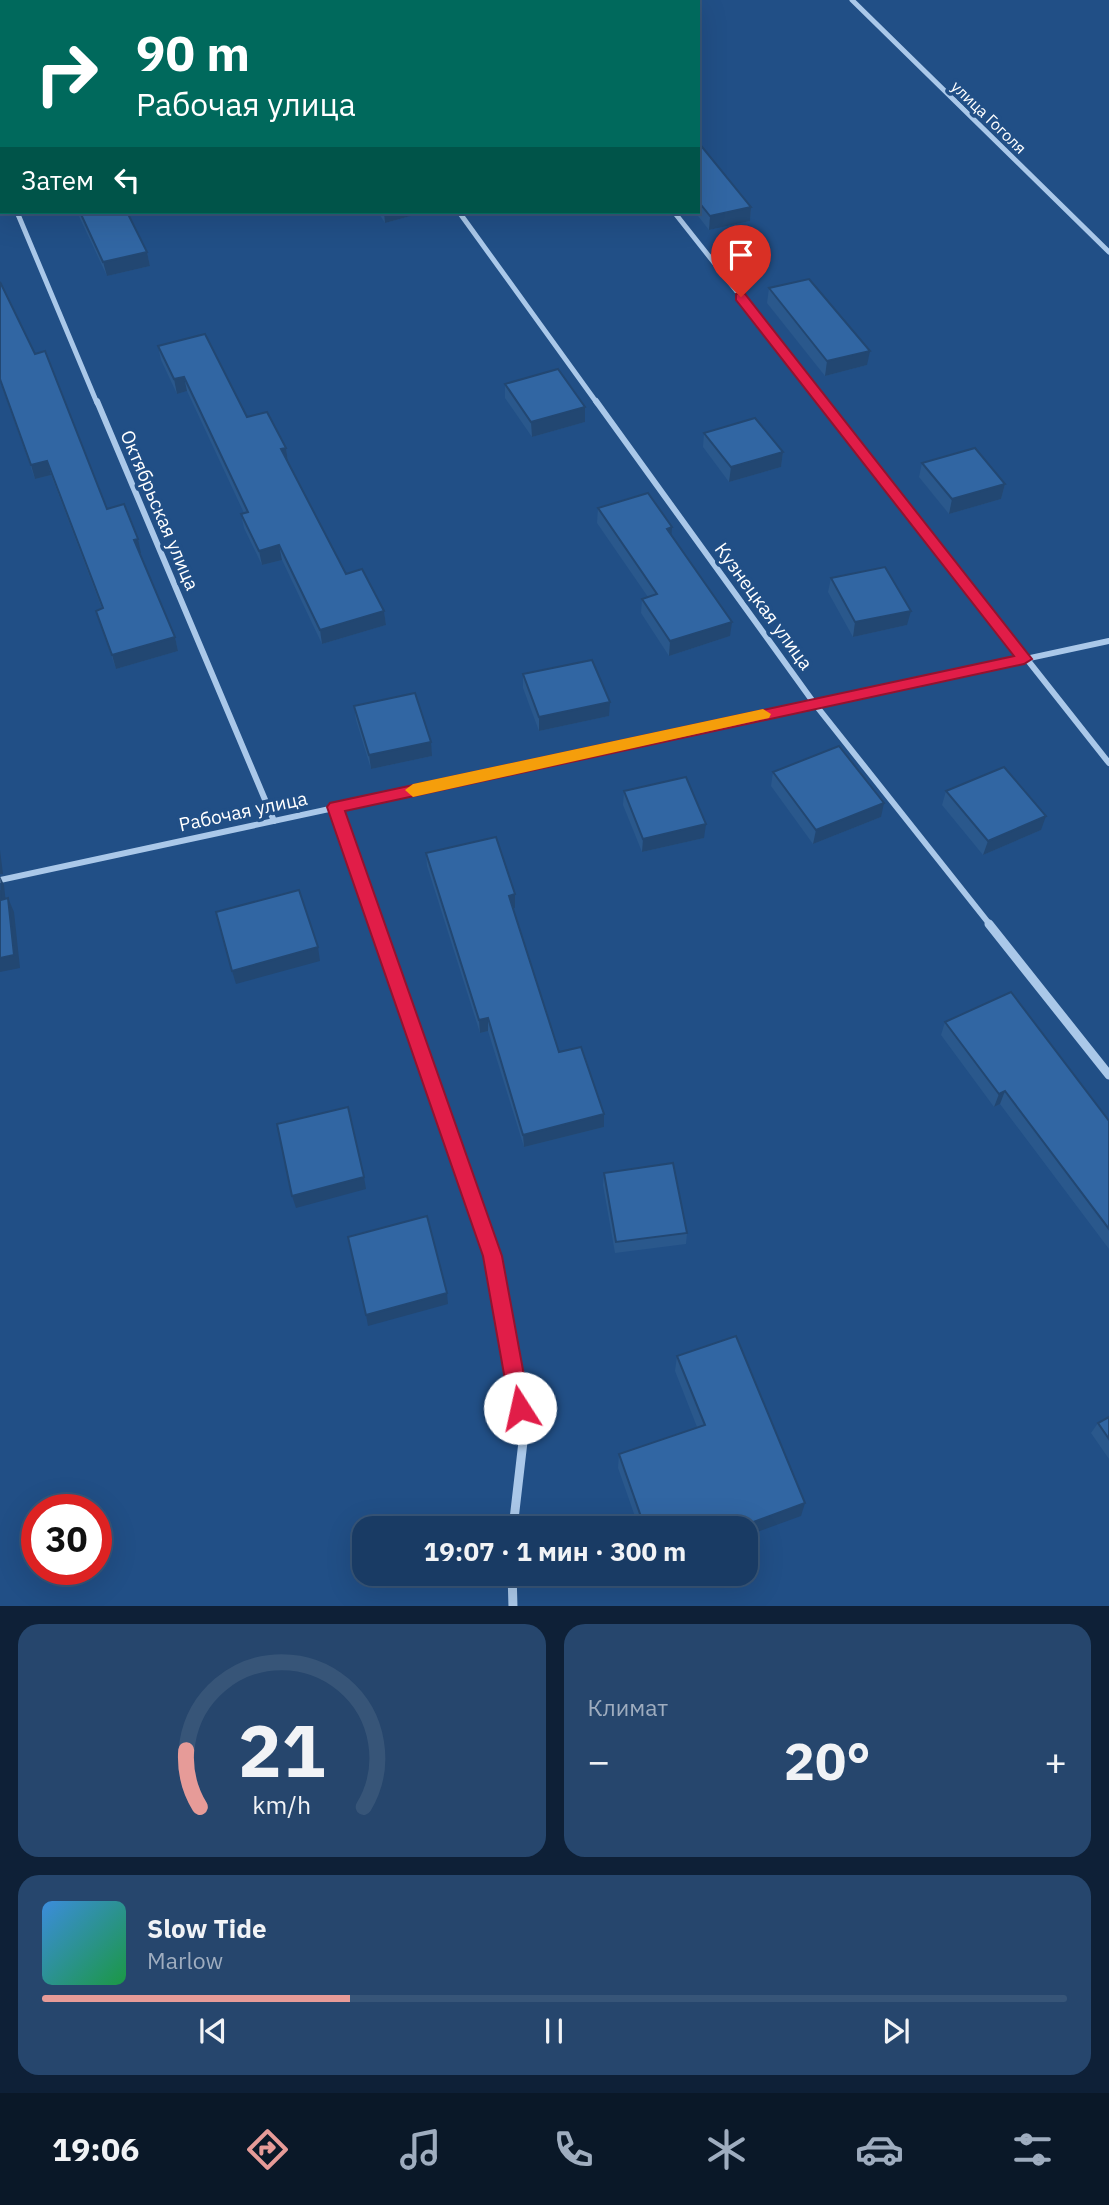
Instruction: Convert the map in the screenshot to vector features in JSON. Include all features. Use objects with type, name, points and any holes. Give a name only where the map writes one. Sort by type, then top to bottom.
[{"type":"street","name":"улица Гоголя","points":[[852,0],[1109,252]]},
{"type":"street","name":"Октябрьская улица","points":[[18,214],[274,821]]},
{"type":"street","name":"Кузнецкая улица","points":[[460,214],[814,703],[1109,1074]]},
{"type":"street","points":[[676,214],[1024,659],[1109,763]]},
{"type":"street","name":"Рабочая улица","points":[[0,880],[1109,641]]},
{"type":"street","points":[[335,807],[492,1256],[524,1433],[514,1516]]},
{"type":"street","points":[[512,1586],[513,1606]]},
{"type":"building","points":[[700,144],[751,207],[710,216],[700,204]]},
{"type":"building","points":[[81,214],[128,214],[147,252],[103,262]]},
{"type":"building","points":[[809,279],[870,351],[827,361],[769,288]]},
{"type":"building","points":[[0,282],[35,354],[45,351],[107,509],[124,504],[138,539],[134,540],[175,637],[112,655],[96,611],[103,608],[47,461],[31,465],[0,379]]},
{"type":"building","points":[[205,334],[247,417],[267,412],[286,448],[281,449],[346,574],[362,569],[384,611],[320,630],[279,545],[259,551],[241,514],[248,512],[184,377],[174,379],[158,346]]},
{"type":"building","points":[[558,369],[585,407],[531,422],[505,384]]},
{"type":"building","points":[[755,418],[783,452],[731,467],[704,433]]},
{"type":"building","points":[[975,448],[1005,484],[952,499],[922,463]]},
{"type":"building","points":[[648,493],[672,527],[667,529],[732,622],[670,641],[642,599],[657,594],[598,508]]},
{"type":"building","points":[[885,567],[911,611],[855,622],[831,578]]},
{"type":"building","points":[[592,660],[610,702],[539,717],[523,674]]},
{"type":"building","points":[[415,693],[431,742],[369,755],[354,706]]},
{"type":"building","points":[[839,746],[884,803],[816,830],[773,772]]},
{"type":"building","points":[[1004,767],[1046,816],[988,841],[946,791]]},
{"type":"building","points":[[686,777],[706,824],[643,839],[624,791]]},
{"type":"building","points":[[496,837],[515,894],[509,896],[559,1052],[581,1047],[604,1114],[523,1135],[488,1018],[479,1020],[426,853]]},
{"type":"building","points":[[0,890],[1,900],[8,898],[14,955],[0,958]]},
{"type":"building","points":[[299,890],[318,947],[232,971],[216,912]]},
{"type":"building","points":[[1011,992],[1109,1121],[1109,1229],[1005,1091],[999,1094],[945,1022]]},
{"type":"building","points":[[348,1107],[364,1177],[292,1196],[277,1124]]},
{"type":"building","points":[[673,1163],[687,1233],[616,1242],[604,1173]]},
{"type":"building","points":[[427,1216],[447,1293],[366,1315],[348,1237]]},
{"type":"building","points":[[736,1336],[805,1503],[758,1520],[758,1516],[641,1516],[619,1454],[705,1425],[677,1356]]},
{"type":"building","points":[[1109,1417],[1109,1439],[1098,1423]]},
{"type":"slow traffic","points":[[413,790],[763,714]]},
{"type":"route","points":[[520,1408],[492,1256],[335,807],[1024,659],[741,297]]}]
